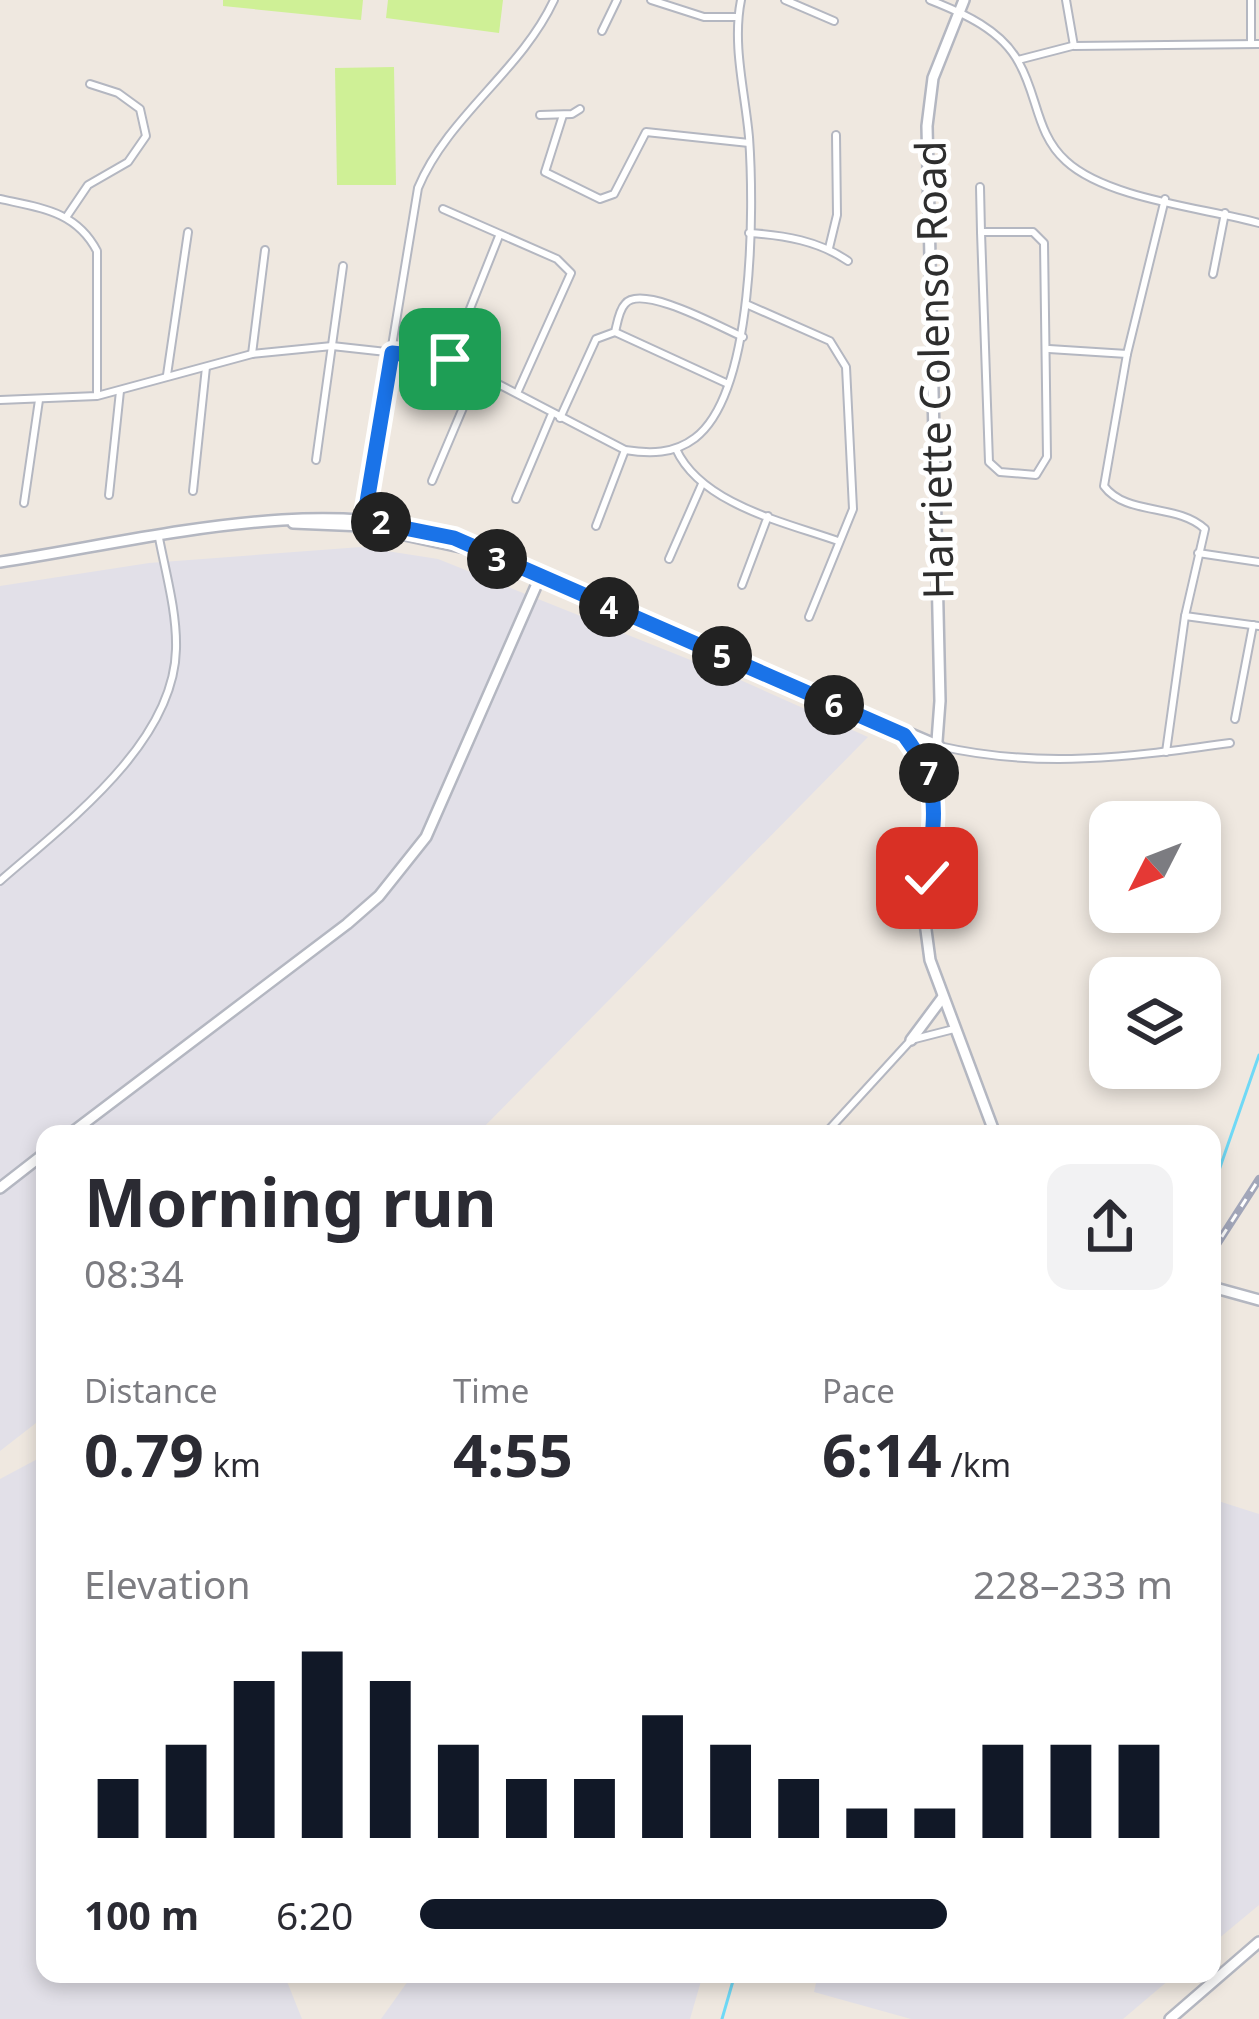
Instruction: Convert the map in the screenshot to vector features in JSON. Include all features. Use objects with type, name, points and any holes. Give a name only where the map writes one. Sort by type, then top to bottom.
[{"type":"main road","name":"Harriette Colenso Road","points":[[964,0],[933,78],[927,146],[940,714],[924,915],[930,960],[991,1125]]},
{"type":"main road","points":[[0,562],[275,521],[363,523],[481,553],[939,746]]},
{"type":"main road","points":[[82,1125],[347,924],[409,862],[426,838],[540,577]]},
{"type":"main road","points":[[904,735],[929,731],[940,714]]},
{"type":"main road","points":[[904,735],[926,764],[936,798]]},
{"type":"main road","points":[[911,1040],[943,998]]},
{"type":"main road","points":[[0,1188],[36,1161]]},
{"type":"main road","points":[[1221,1290],[1259,1300]]},
{"type":"main road","points":[[1221,1976],[1259,1942]]},
{"type":"main road","points":[[1174,2018],[1213,1983]]},
{"type":"street","points":[[363,523],[418,188],[426,168],[534,37],[554,0]]},
{"type":"street","points":[[602,31],[617,0]]},
{"type":"street","points":[[651,0],[704,17],[737,16]]},
{"type":"street","points":[[0,400],[97,396],[252,354],[332,346],[450,359],[625,450],[646,454],[676,448],[704,429],[743,337],[749,142],[737,16],[741,0]]},
{"type":"street","points":[[785,0],[834,21]]},
{"type":"street","points":[[930,0],[959,12],[1003,41],[1018,60],[1035,114],[1052,146],[1070,165],[1111,186],[1259,223]]},
{"type":"street","points":[[1066,0],[1073,46]]},
{"type":"street","points":[[1018,60],[1073,46],[1255,44],[1251,0]]},
{"type":"street","points":[[67,216],[88,185],[128,162],[146,136],[140,109],[118,93],[90,84]]},
{"type":"street","points":[[540,115],[580,109]]},
{"type":"street","points":[[563,115],[544,172],[600,199],[614,194],[646,132],[749,142]]},
{"type":"street","points":[[829,248],[837,215],[836,136]]},
{"type":"street","points":[[980,187],[981,232],[989,462],[1000,472],[1036,475],[1048,457],[1048,350],[1040,236],[981,232]]},
{"type":"street","points":[[1165,199],[1127,355],[1104,487],[1120,501],[1180,513],[1205,529],[1185,616],[1166,752]]},
{"type":"street","points":[[0,200],[67,216],[88,234],[97,251],[97,396]]},
{"type":"street","points":[[442,209],[557,259],[572,273],[518,391]]},
{"type":"street","points":[[1214,274],[1225,214]]},
{"type":"street","points":[[167,375],[188,232]]},
{"type":"street","points":[[749,233],[829,248],[848,261]]},
{"type":"street","points":[[450,359],[499,236]]},
{"type":"street","points":[[252,354],[265,250]]},
{"type":"street","points":[[316,460],[343,266]]},
{"type":"street","points":[[615,332],[625,304],[640,296],[743,337]]},
{"type":"street","points":[[746,304],[830,341],[846,367],[854,501],[808,616]]},
{"type":"street","points":[[516,499],[598,336],[615,332],[726,383]]},
{"type":"street","points":[[1048,350],[1127,355]]},
{"type":"street","points":[[193,491],[206,367]]},
{"type":"street","points":[[432,481],[478,370]]},
{"type":"street","points":[[109,495],[121,390]]},
{"type":"street","points":[[25,503],[39,400]]},
{"type":"street","points":[[676,448],[684,466],[702,484],[768,516],[838,541]]},
{"type":"street","points":[[596,526],[625,450]]},
{"type":"street","points":[[669,559],[702,484]]},
{"type":"street","points":[[742,586],[768,516]]},
{"type":"street","points":[[0,880],[117,778],[165,695],[176,652],[159,538]]},
{"type":"street","points":[[1198,554],[1259,562]]},
{"type":"street","points":[[1185,616],[1256,626],[1235,719]]},
{"type":"street","points":[[939,746],[1040,761],[1108,760],[1230,742]]},
{"type":"street","points":[[833,1125],[911,1040],[954,1029]]},
{"type":"shaded area","points":[[361,547],[438,559],[738,679],[868,737],[486,1125],[36,1125],[36,1423],[0,1451],[0,586],[149,563]]},
{"type":"shaded area","points":[[36,1460],[36,1983],[288,1983],[302,2019],[0,2019],[0,1479]]},
{"type":"shaded area","points":[[1221,1502],[1259,1514],[1259,1905],[1221,1937]]},
{"type":"shaded area","points":[[407,1983],[700,1983],[690,2019],[381,2019]]},
{"type":"shaded area","points":[[816,1983],[1165,1983],[1123,2019],[911,2019],[814,1992]]},
{"type":"green space","points":[[223,0],[363,0],[361,20],[223,6]]},
{"type":"green space","points":[[388,0],[503,0],[499,33],[386,18]]},
{"type":"green space","points":[[394,67],[396,185],[337,185],[335,68]]},
{"type":"waterway","points":[[1221,1164],[1259,1055]]},
{"type":"waterway","points":[[722,2019],[732,1983]]},
{"type":"railway","points":[[1221,1238],[1259,1179]]},
{"type":"route","points":[[450,359],[392,353],[364,520],[454,538],[904,735],[926,764],[936,798],[927,878]]}]
